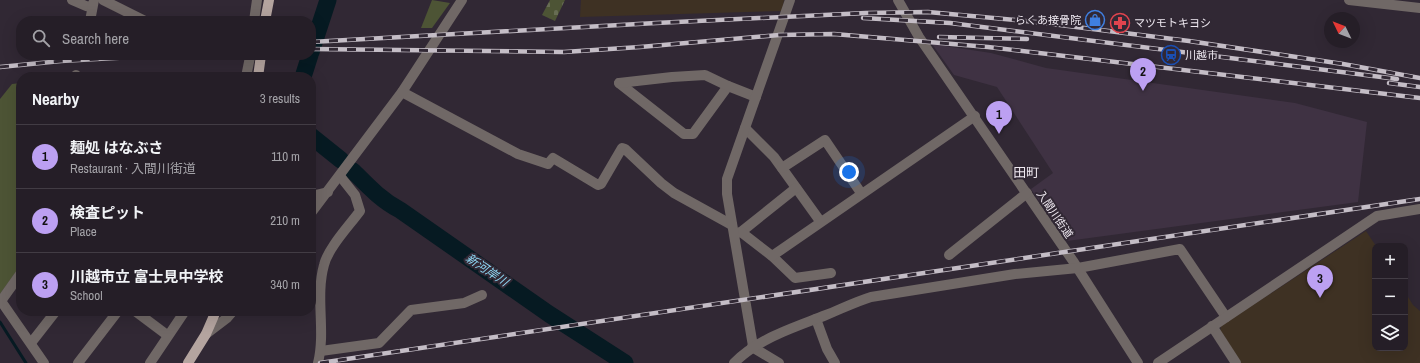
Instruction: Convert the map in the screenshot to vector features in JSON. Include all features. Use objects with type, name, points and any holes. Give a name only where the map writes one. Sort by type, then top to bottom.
[{"type":"main road","points":[[266,16],[269,0]]},
{"type":"main road","points":[[259,72],[260,60]]},
{"type":"main road","points":[[188,363],[206,334],[214,316]]},
{"type":"street","points":[[72,0],[86,6],[93,3]]},
{"type":"street","points":[[103,0],[134,16]]},
{"type":"street","points":[[255,16],[257,0]]},
{"type":"street","points":[[316,207],[402,92],[462,0]]},
{"type":"street","points":[[752,347],[736,231],[727,194],[727,179],[790,0]]},
{"type":"street","name":"入間川街道","points":[[898,0],[920,37],[1060,242],[1138,363]]},
{"type":"street","points":[[1349,0],[1420,8]]},
{"type":"street","points":[[91,16],[93,3]]},
{"type":"street","points":[[247,72],[249,60]]},
{"type":"street","points":[[728,86],[693,134],[684,134],[619,83],[706,75],[728,86],[756,97]]},
{"type":"street","points":[[402,92],[518,154],[548,164],[553,158],[598,185],[601,184],[622,148],[674,193],[736,231],[772,256],[795,278],[831,273]]},
{"type":"street","points":[[772,256],[820,221],[975,116]]},
{"type":"street","points":[[745,128],[774,157],[820,221]]},
{"type":"street","points":[[782,168],[825,140],[861,193]]},
{"type":"street","points":[[318,363],[321,351],[320,301],[324,266],[328,256],[360,211],[355,195],[340,176]]},
{"type":"street","points":[[736,231],[796,188]]},
{"type":"street","points":[[316,195],[328,192]]},
{"type":"street","points":[[949,255],[1026,193]]},
{"type":"street","points":[[1158,363],[1377,216],[1420,209]]},
{"type":"street","points":[[734,363],[752,347],[854,302],[871,297],[1180,249],[1226,317]]},
{"type":"street","points":[[16,280],[1,300],[44,363]]},
{"type":"street","points":[[321,351],[379,343],[411,310],[464,303],[482,295]]},
{"type":"street","points":[[31,343],[52,316]]},
{"type":"street","points":[[78,363],[114,316]]},
{"type":"street","points":[[142,316],[167,335]]},
{"type":"street","points":[[150,363],[167,335],[181,316]]},
{"type":"street","points":[[206,334],[229,316]]},
{"type":"street","points":[[816,319],[827,349],[835,363]]},
{"type":"street","points":[[1212,326],[1236,363]]},
{"type":"street","points":[[752,347],[779,363]]},
{"type":"shaded area","points":[[581,0],[784,0],[782,11],[580,17]]},
{"type":"shaded area","points":[[932,44],[991,53],[1046,68],[1295,103],[1367,122],[1358,202],[1067,241],[1031,189],[1053,173],[997,87],[954,75]]},
{"type":"shaded area","points":[[1366,231],[1374,243],[1372,243],[1372,351],[1408,351],[1408,297],[1413,305],[1420,311],[1420,363],[1240,363],[1220,332],[1221,326]]},
{"type":"green space","points":[[432,0],[450,3],[432,28],[421,28]]},
{"type":"green space","points":[[550,0],[565,0],[555,21],[542,15]]},
{"type":"green space","points":[[12,84],[16,84],[16,272],[0,294],[0,99]]},
{"type":"waterway","name":"新河岸川","points":[[316,37],[328,0]]},
{"type":"waterway","name":"新河岸川","points":[[305,72],[308,60]]},
{"type":"waterway","name":"新河岸川","points":[[316,140],[341,160]]},
{"type":"waterway","name":"新河岸川","points":[[353,171],[387,202],[549,314],[625,363]]},
{"type":"waterway","points":[[0,322],[26,363]]},
{"type":"railway","points":[[316,42],[656,23],[866,13],[928,12],[1036,22],[1189,41],[1343,64],[1420,78]]},
{"type":"railway","points":[[863,18],[950,23],[1397,79]]},
{"type":"railway","points":[[316,49],[564,52],[779,35],[834,34],[988,47],[1420,98]]},
{"type":"railway","points":[[939,37],[1027,39]]},
{"type":"railway","points":[[0,67],[79,60]]},
{"type":"railway","points":[[1389,83],[1420,87]]},
{"type":"railway","points":[[320,363],[1420,199]]},
{"type":"place","name":"らくあ接骨院","points":[[1095,20]]},
{"type":"place","name":"マツモトキヨシ","points":[[1120,23]]},
{"type":"place","name":"川越市","points":[[1171,55]]},
{"type":"place","name":"検査ピット","points":[[1143,91]]},
{"type":"place","name":"麺処 はなぶさ","points":[[999,134]]},
{"type":"place","name":"川越市立 富士見中学校","points":[[1320,298]]},
{"type":"district","name":"田町","points":[[1026,172]]}]
